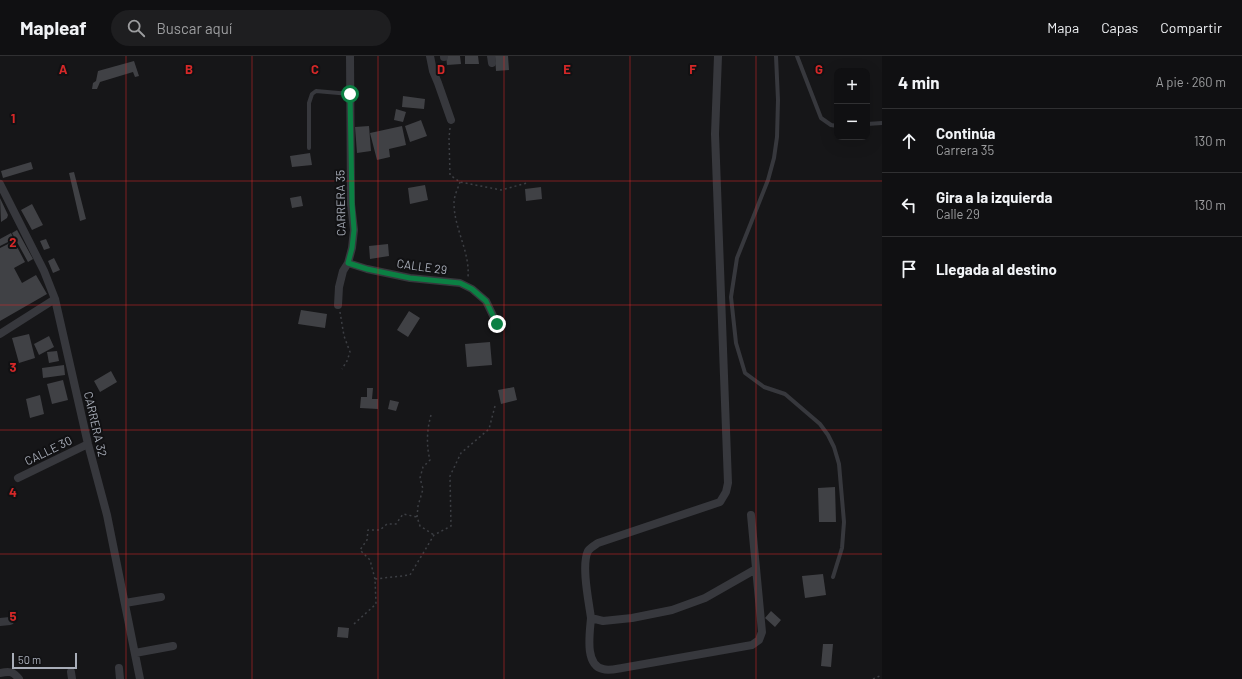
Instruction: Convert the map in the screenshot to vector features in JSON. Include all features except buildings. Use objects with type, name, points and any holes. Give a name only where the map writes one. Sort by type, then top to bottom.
[{"type":"street","name":"CARRERA 35","points":[[338,305],[339,287],[343,271],[348,263],[352,248],[354,230],[352,204],[350,56]]},
{"type":"street","points":[[430,56],[433,71],[451,120]]},
{"type":"street","points":[[718,56],[715,134],[728,483],[726,492],[720,502],[598,543],[589,550],[586,558],[586,577],[591,618],[589,652],[595,664],[602,670],[622,668],[752,645],[759,640],[762,632],[752,515]]},
{"type":"street","name":"CARRERA 32","points":[[0,184],[44,271],[55,299],[88,444],[107,515],[140,679]]},
{"type":"street","name":"CALLE 29","points":[[348,263],[367,269],[410,278],[460,283],[472,289],[486,301],[497,324]]},
{"type":"street","points":[[0,334],[55,299]]},
{"type":"street","name":"CALLE 30","points":[[18,478],[88,444]]},
{"type":"street","points":[[591,618],[603,621],[632,618],[672,610],[705,598],[756,569]]},
{"type":"street","points":[[125,603],[161,597]]},
{"type":"street","points":[[0,622],[10,621]]},
{"type":"street","points":[[135,653],[173,646]]},
{"type":"street","points":[[119,668],[120,679]]},
{"type":"street","points":[[0,672],[8,671],[17,676]]},
{"type":"lane","points":[[776,56],[778,100],[774,158],[768,180],[737,258],[731,297],[736,342],[745,373],[764,386],[785,394],[820,424],[834,447],[839,464],[844,522],[842,548],[834,577]]},
{"type":"lane","points":[[797,56],[821,118],[834,125]]},
{"type":"lane","points":[[309,148],[310,103],[312,94],[316,91],[350,94]]},
{"type":"lane","points":[[870,124],[882,123]]},
{"type":"path","points":[[451,120],[449,138],[450,175],[460,182],[501,190],[527,183]]},
{"type":"path","points":[[460,182],[454,201],[456,223],[468,262],[466,286]]},
{"type":"path","points":[[338,305],[344,336],[350,352],[342,369]]},
{"type":"path","points":[[375,579],[410,575],[434,535],[451,526],[450,476],[461,453],[489,429],[495,406]]},
{"type":"path","points":[[431,415],[428,424],[427,451],[430,460],[423,467],[420,478],[423,489],[418,506],[417,517],[420,526],[434,535]]},
{"type":"path","points":[[354,624],[376,604],[375,579],[370,560],[360,550],[367,540],[368,530],[380,530],[387,524],[396,524],[403,514],[417,517]]},
{"type":"path","points":[[873,679],[882,675]]},
{"type":"route","points":[[350,94],[352,204],[354,230],[352,248],[348,263],[367,269],[410,278],[460,283],[472,289],[486,301],[497,324]]}]
